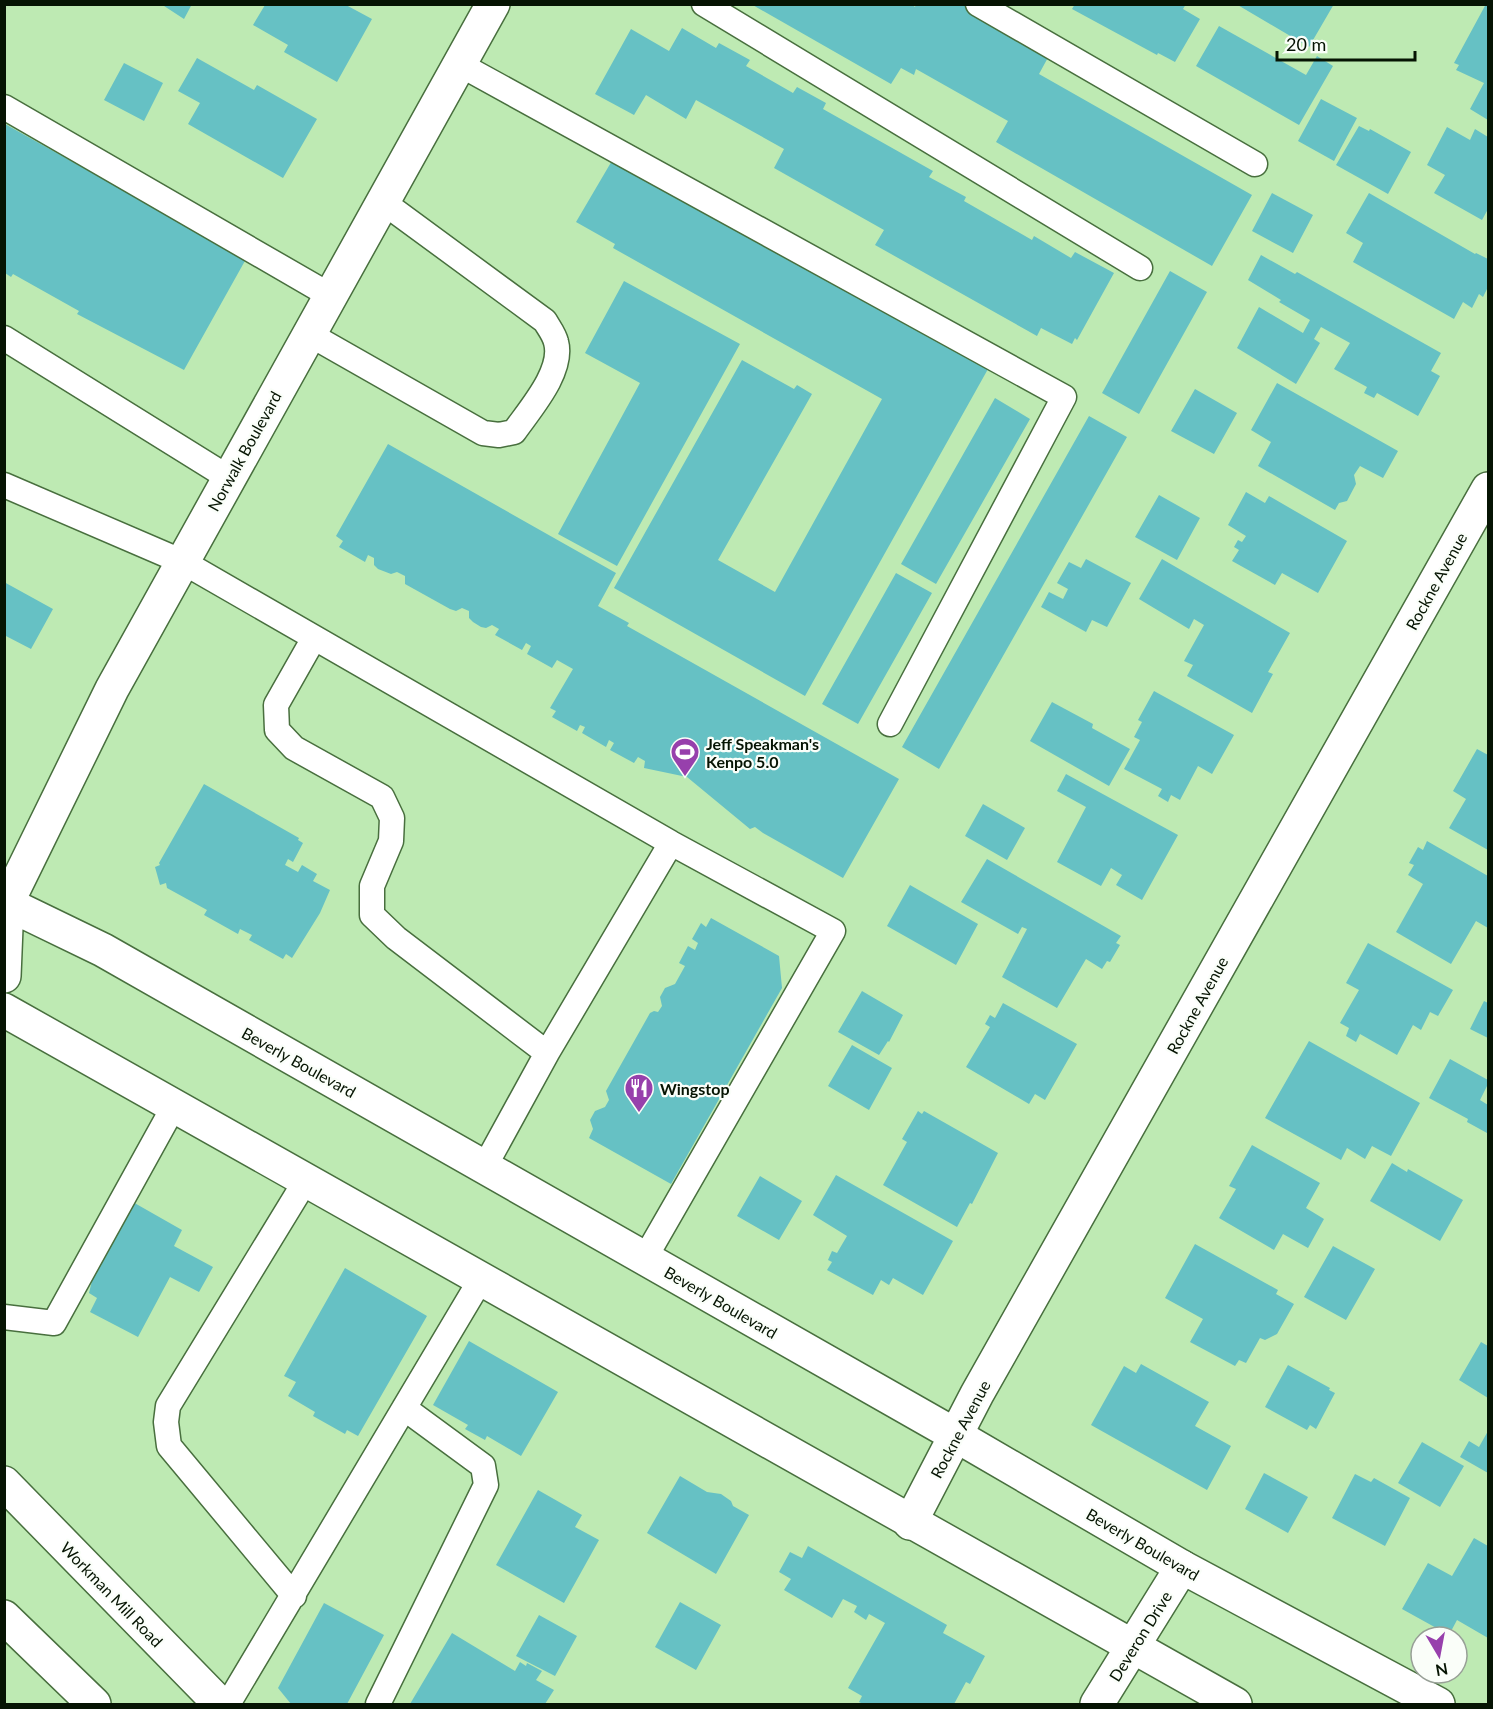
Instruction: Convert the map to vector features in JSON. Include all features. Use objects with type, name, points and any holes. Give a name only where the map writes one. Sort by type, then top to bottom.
[{"type":"main road","name":"Norwalk Boulevard","points":[[5,903],[112,689],[493,4]]},
{"type":"main road","name":"Rockne Avenue","points":[[910,1523],[977,1394],[1488,489]]},
{"type":"main road","name":"Beverly Boulevard","points":[[5,903],[103,950],[485,1166],[1182,1567],[1438,1704]]},
{"type":"main road","points":[[4,976],[5,903]]},
{"type":"main road","points":[[4,1010],[910,1523],[1235,1704]]},
{"type":"main road","name":"Workman Mill Road","points":[[4,1483],[220,1704]]},
{"type":"main road","name":"Deveron Drive","points":[[1097,1704],[1182,1567]]},
{"type":"main road","points":[[4,1617],[94,1704]]},
{"type":"lane","points":[[704,4],[1140,268]]},
{"type":"lane","points":[[978,4],[1255,164]]},
{"type":"lane","points":[[459,64],[1064,397],[890,724]]},
{"type":"lane","points":[[4,107],[331,296]]},
{"type":"lane","points":[[309,334],[483,433],[499,435],[514,432],[552,376],[557,358],[557,344],[545,321],[383,202]]},
{"type":"lane","points":[[4,338],[229,478]]},
{"type":"lane","points":[[4,485],[183,562],[671,843],[833,931],[645,1258]]},
{"type":"lane","points":[[314,638],[276,705],[277,730],[294,748],[382,797],[392,818],[391,841],[372,886],[372,915],[396,938],[547,1053]]},
{"type":"lane","points":[[485,1166],[547,1053],[671,843]]},
{"type":"lane","points":[[4,1317],[54,1323],[174,1106]]},
{"type":"lane","points":[[294,1596],[169,1446],[166,1422],[168,1406],[306,1180]]},
{"type":"lane","points":[[228,1704],[481,1279]]},
{"type":"lane","points":[[378,1704],[486,1485],[483,1466],[404,1408]]},
{"type":"building","points":[[161,4],[192,4],[184,19]]},
{"type":"building","points":[[751,4],[911,4],[915,7],[916,4],[967,4],[1051,52],[1039,74],[1252,195],[1212,266],[996,142],[1008,121],[916,69],[914,75],[901,68],[891,84]]},
{"type":"building","points":[[1075,4],[1186,4],[1183,9],[1200,19],[1175,62],[1158,53],[1157,55],[1072,9]]},
{"type":"building","points":[[1236,4],[1334,4],[1309,47]]},
{"type":"building","points":[[1488,4],[1488,120],[1470,109],[1484,83],[1456,70],[1459,65],[1454,63]]},
{"type":"building","points":[[265,5],[346,5],[372,19],[337,82],[284,52],[288,45],[253,25]]},
{"type":"building","points":[[1219,26],[1306,75],[1317,56],[1333,66],[1299,125],[1196,66]]},
{"type":"building","points":[[682,28],[716,48],[719,43],[750,60],[746,66],[793,93],[797,87],[826,103],[823,109],[933,171],[929,177],[966,197],[964,201],[1032,240],[1034,236],[1071,258],[1075,252],[1114,273],[1077,340],[1075,338],[1072,344],[1041,328],[1037,336],[875,245],[884,230],[774,168],[784,149],[696,100],[686,119],[646,95],[634,115],[595,94],[631,29],[669,51]]},
{"type":"building","points":[[197,58],[254,90],[257,85],[317,119],[283,178],[188,124],[200,103],[178,91]]},
{"type":"building","points":[[124,63],[163,83],[144,121],[104,100]]},
{"type":"building","points":[[1321,99],[1357,118],[1334,161],[1298,141]]},
{"type":"building","points":[[5,124],[246,259],[184,370],[77,314],[79,311],[13,274],[11,277],[5,273]]},
{"type":"building","points":[[1359,126],[1369,131],[1370,129],[1411,152],[1388,194],[1336,165]]},
{"type":"building","points":[[1447,127],[1470,140],[1475,129],[1488,137],[1488,209],[1482,220],[1434,193],[1445,175],[1427,165]]},
{"type":"building","points":[[613,159],[988,369],[805,696],[614,588],[742,360],[794,389],[797,385],[812,394],[718,560],[775,592],[882,399],[613,248],[615,244],[576,222]]},
{"type":"building","points":[[1272,193],[1313,215],[1293,253],[1252,231]]},
{"type":"building","points":[[1369,193],[1475,254],[1488,259],[1488,287],[1483,297],[1479,294],[1472,308],[1463,302],[1454,319],[1353,262],[1363,243],[1346,233]]},
{"type":"building","points":[[1261,255],[1295,274],[1297,272],[1441,353],[1431,371],[1440,376],[1418,416],[1377,393],[1374,398],[1364,393],[1367,387],[1334,369],[1350,343],[1321,327],[1314,339],[1320,343],[1296,384],[1237,348],[1259,307],[1303,333],[1310,320],[1248,280]]},
{"type":"building","points":[[1170,271],[1207,292],[1139,414],[1102,393]]},
{"type":"building","points":[[624,281],[740,344],[617,566],[558,534],[640,383],[585,353]]},
{"type":"building","points":[[1277,383],[1398,451],[1383,478],[1360,466],[1354,475],[1356,484],[1347,501],[1339,503],[1335,510],[1258,466],[1271,442],[1251,430]]},
{"type":"building","points":[[1195,389],[1237,413],[1214,454],[1171,431]]},
{"type":"building","points":[[995,398],[1030,419],[936,584],[901,564]]},
{"type":"building","points":[[1089,416],[1127,437],[939,769],[902,747]]},
{"type":"building","points":[[388,444],[616,573],[598,606],[629,623],[627,626],[899,779],[843,878],[755,827],[750,829],[687,777],[644,768],[645,761],[638,757],[634,763],[610,750],[614,743],[609,740],[606,747],[582,733],[585,727],[580,725],[577,731],[552,717],[556,711],[550,708],[573,669],[557,660],[552,668],[527,654],[531,646],[526,643],[522,650],[495,635],[499,629],[492,625],[486,628],[473,622],[469,618],[469,611],[462,608],[456,611],[450,609],[405,584],[405,576],[397,572],[391,574],[378,569],[374,565],[374,558],[368,555],[365,562],[339,547],[343,541],[336,536]]},
{"type":"building","points":[[1246,492],[1265,503],[1269,496],[1347,541],[1318,593],[1282,573],[1275,585],[1232,561],[1239,550],[1234,547],[1238,540],[1242,542],[1246,536],[1228,525]]},
{"type":"building","points":[[1159,495],[1200,518],[1177,560],[1135,537]]},
{"type":"building","points":[[1086,559],[1131,583],[1107,627],[1092,620],[1086,632],[1041,607],[1049,592],[1063,599],[1068,589],[1057,583],[1069,562],[1081,568]]},
{"type":"building","points":[[1162,559],[1290,633],[1268,672],[1273,674],[1252,713],[1187,676],[1193,665],[1184,661],[1204,625],[1194,619],[1189,629],[1139,599]]},
{"type":"building","points":[[896,573],[932,593],[858,724],[822,704]]},
{"type":"building","points":[[4,582],[53,609],[31,649],[4,635]]},
{"type":"building","points":[[1154,691],[1234,735],[1212,774],[1198,766],[1180,800],[1171,795],[1168,802],[1158,796],[1162,789],[1124,769],[1140,740],[1134,737],[1142,722],[1138,720]]},
{"type":"building","points":[[1052,702],[1093,724],[1092,728],[1130,749],[1109,786],[1030,741]]},
{"type":"building","points":[[1477,749],[1488,755],[1488,850],[1449,828],[1466,799],[1453,791]]},
{"type":"building","points":[[1066,774],[1178,835],[1142,900],[1116,885],[1122,875],[1111,868],[1101,886],[1057,862],[1086,807],[1057,791]]},
{"type":"building","points":[[204,784],[299,838],[298,840],[303,843],[293,862],[288,859],[285,865],[298,872],[302,865],[317,874],[313,881],[330,890],[320,913],[292,958],[286,954],[283,959],[249,940],[252,935],[240,929],[238,934],[204,915],[207,910],[167,888],[166,883],[160,885],[155,867],[160,865],[159,863]]},
{"type":"building","points":[[983,804],[1025,828],[1007,860],[965,836]]},
{"type":"building","points":[[1427,841],[1488,876],[1488,928],[1476,921],[1451,964],[1396,932],[1423,884],[1408,875],[1414,865],[1409,863],[1418,847],[1423,850]]},
{"type":"building","points":[[987,859],[1121,936],[1116,943],[1120,945],[1110,962],[1107,961],[1102,969],[1086,959],[1057,1008],[1002,977],[1027,929],[1022,927],[1018,934],[961,902]]},
{"type":"building","points":[[910,885],[978,924],[956,965],[887,926]]},
{"type":"building","points":[[711,918],[779,956],[782,988],[671,1184],[589,1138],[593,1129],[590,1120],[595,1111],[605,1107],[609,1100],[606,1091],[650,1013],[658,1012],[662,1006],[660,997],[665,988],[675,984],[685,966],[679,963],[688,946],[695,950],[698,943],[692,939],[701,923],[706,927]]},
{"type":"building","points":[[1368,943],[1453,990],[1438,1016],[1430,1012],[1421,1030],[1413,1025],[1397,1055],[1360,1034],[1356,1042],[1346,1036],[1349,1028],[1340,1023],[1359,990],[1346,983]]},
{"type":"building","points":[[862,991],[903,1015],[889,1042],[879,1055],[838,1032]]},
{"type":"building","points":[[1484,1001],[1488,1003],[1488,1038],[1470,1029]]},
{"type":"building","points":[[1003,1003],[1077,1044],[1045,1100],[1035,1094],[1029,1104],[966,1067],[990,1027],[985,1024],[990,1015],[995,1018]]},
{"type":"building","points":[[1309,1041],[1420,1103],[1391,1156],[1372,1146],[1365,1159],[1347,1148],[1341,1160],[1265,1118]]},
{"type":"building","points":[[852,1045],[892,1068],[869,1110],[828,1086]]},
{"type":"building","points":[[1450,1059],[1488,1080],[1480,1100],[1488,1105],[1487,1133],[1467,1122],[1468,1119],[1429,1098]]},
{"type":"building","points":[[918,1111],[922,1114],[924,1111],[998,1153],[972,1204],[970,1203],[957,1227],[883,1185],[907,1142],[902,1139]]},
{"type":"building","points":[[1252,1145],[1320,1183],[1306,1208],[1324,1219],[1308,1248],[1283,1234],[1274,1250],[1219,1218],[1236,1189],[1229,1186]]},
{"type":"building","points":[[1392,1163],[1407,1172],[1408,1169],[1463,1200],[1440,1241],[1370,1201]]},
{"type":"building","points":[[836,1175],[953,1241],[923,1295],[893,1278],[889,1285],[881,1280],[873,1295],[827,1270],[832,1262],[828,1260],[832,1251],[837,1253],[847,1236],[813,1215]]},
{"type":"building","points":[[760,1176],[802,1201],[779,1240],[737,1216]]},
{"type":"building","points":[[131,1201],[182,1230],[174,1246],[213,1267],[199,1292],[170,1277],[138,1337],[90,1312],[97,1298],[89,1293],[100,1248],[86,1241],[105,1204],[124,1215]]},
{"type":"building","points":[[1195,1244],[1278,1290],[1276,1294],[1294,1304],[1277,1334],[1265,1340],[1260,1338],[1246,1363],[1239,1360],[1235,1366],[1190,1342],[1203,1319],[1165,1298]]},
{"type":"building","points":[[1333,1246],[1375,1269],[1346,1320],[1304,1297]]},
{"type":"building","points":[[345,1268],[427,1316],[358,1436],[347,1430],[345,1434],[313,1416],[315,1412],[288,1396],[296,1382],[284,1376]]},
{"type":"building","points":[[469,1341],[558,1392],[521,1456],[487,1436],[485,1440],[465,1429],[468,1425],[433,1405]]},
{"type":"building","points":[[1481,1342],[1488,1346],[1488,1398],[1459,1380]]},
{"type":"building","points":[[1141,1364],[1209,1402],[1195,1426],[1231,1446],[1207,1490],[1091,1425],[1124,1366],[1136,1373]]},
{"type":"building","points":[[1288,1365],[1335,1393],[1316,1429],[1310,1425],[1307,1430],[1265,1407]]},
{"type":"building","points":[[1488,1431],[1488,1473],[1460,1457],[1469,1441],[1479,1447]]},
{"type":"building","points":[[1422,1442],[1464,1466],[1440,1507],[1398,1483]]},
{"type":"building","points":[[1264,1473],[1308,1497],[1288,1533],[1245,1509]]},
{"type":"building","points":[[1355,1474],[1371,1482],[1374,1478],[1410,1498],[1385,1546],[1332,1518]]},
{"type":"building","points":[[680,1476],[707,1492],[721,1494],[731,1501],[733,1506],[749,1515],[716,1574],[647,1533]]},
{"type":"building","points":[[538,1490],[582,1515],[575,1527],[599,1540],[564,1603],[496,1565]]},
{"type":"building","points":[[1474,1538],[1488,1546],[1488,1638],[1457,1620],[1454,1625],[1431,1625],[1402,1609],[1428,1563],[1452,1576]]},
{"type":"building","points":[[808,1546],[947,1625],[943,1633],[985,1656],[970,1684],[966,1682],[954,1704],[863,1704],[859,1702],[862,1696],[848,1688],[885,1623],[869,1614],[866,1620],[854,1612],[857,1606],[843,1599],[832,1618],[784,1590],[791,1579],[779,1572],[790,1552],[802,1558]]},
{"type":"building","points":[[680,1602],[721,1625],[696,1670],[655,1647]]},
{"type":"building","points":[[324,1603],[384,1635],[347,1704],[291,1704],[278,1688]]},
{"type":"building","points":[[539,1615],[577,1636],[555,1676],[516,1656]]},
{"type":"building","points":[[452,1633],[515,1671],[520,1662],[542,1671],[536,1680],[554,1690],[545,1704],[410,1704]]},
{"type":"place","name":"Jeff Speakman's Kenpo 5.0","points":[[685,778]]},
{"type":"place","name":"Wingstop","points":[[639,1114]]}]
